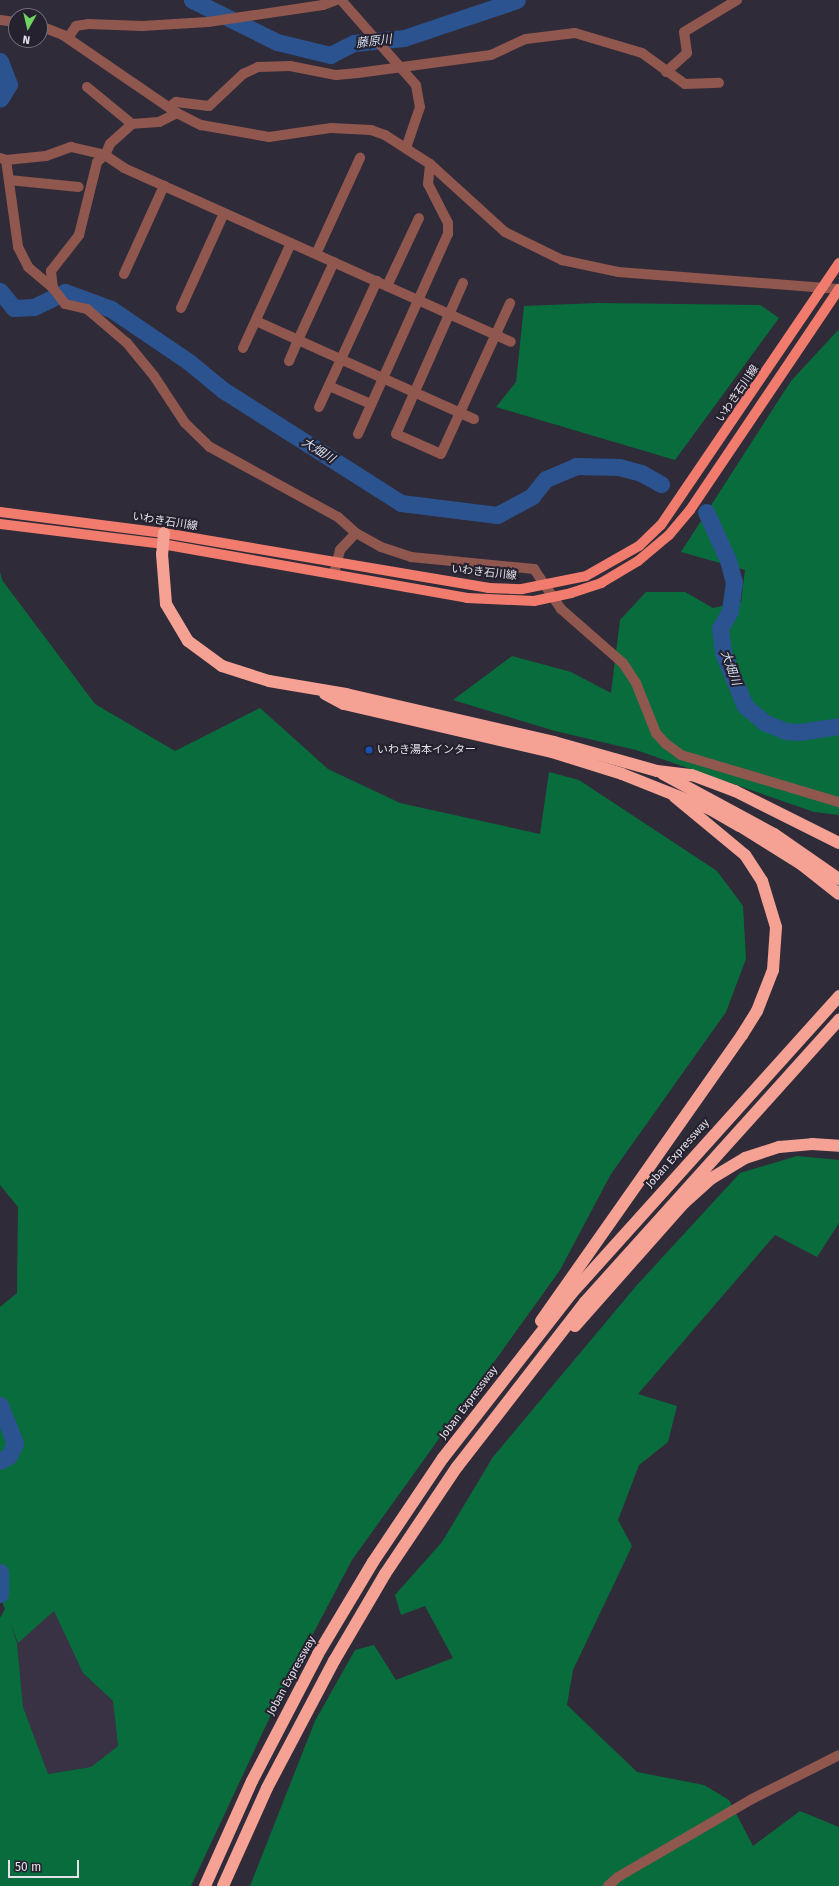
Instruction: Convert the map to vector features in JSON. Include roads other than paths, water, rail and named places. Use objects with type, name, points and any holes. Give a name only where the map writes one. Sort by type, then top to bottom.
[{"type":"highway","points":[[163,538],[166,604],[178,629],[198,651],[235,671],[318,691],[346,694],[554,742],[657,771],[711,781],[839,843]]},
{"type":"highway","points":[[318,691],[344,704],[577,758],[674,797],[710,809],[768,842],[839,894]]},
{"type":"highway","points":[[657,771],[767,830],[839,879]]},
{"type":"highway","points":[[481,1407],[742,1035],[770,981],[776,927],[762,881],[745,855],[674,797]]},
{"type":"highway","name":"Joban Expressway","points":[[205,1886],[252,1781],[318,1654],[407,1511],[481,1407],[576,1288],[839,996]]},
{"type":"highway","points":[[223,1886],[267,1788],[334,1660],[419,1521],[506,1401],[585,1302],[839,1020]]},
{"type":"highway","points":[[506,1401],[684,1203],[712,1178],[745,1158],[779,1147],[812,1144],[839,1146]]},
{"type":"main road","name":"いわき石川線","points":[[0,512],[163,538],[337,562],[489,588],[548,586],[586,576],[615,562],[662,525],[823,289],[839,263]]},
{"type":"main road","name":"いわき石川線","points":[[0,524],[163,538],[334,574],[474,599],[503,602],[555,597],[601,583],[638,561],[669,535],[690,510],[839,289]]},
{"type":"street","points":[[666,72],[687,53],[684,32],[737,0]]},
{"type":"street","points":[[68,38],[76,26],[88,24],[142,26],[208,22],[344,1],[401,64],[420,96],[420,107],[407,145]]},
{"type":"street","points":[[48,29],[68,38],[173,110],[201,125],[245,135],[269,137],[353,128],[378,132],[407,145],[505,232],[562,260],[618,272],[823,289],[839,289]]},
{"type":"street","points":[[54,289],[52,271],[79,235],[96,162],[105,155],[122,131],[132,124],[159,122],[173,110],[176,102],[209,106],[243,74],[258,67],[290,66],[336,75],[401,64],[491,55],[526,39],[575,33],[642,53],[666,72],[685,84],[718,83]]},
{"type":"street","points":[[87,87],[132,124]]},
{"type":"street","points":[[511,342],[164,186],[105,155],[71,146],[46,156],[3,159],[9,180],[18,247],[28,267],[54,289],[65,304],[87,309],[127,342],[154,376],[185,423],[210,448],[338,516],[356,533],[381,547],[411,557],[534,570],[548,586],[562,609],[623,663],[636,683],[656,733],[681,754],[839,802]]},
{"type":"street","points":[[316,254],[360,158]]},
{"type":"street","points":[[358,434],[450,228],[428,184],[430,164]]},
{"type":"street","points":[[9,180],[79,187]]},
{"type":"street","points":[[124,274],[164,186]]},
{"type":"street","points":[[181,308],[224,213]]},
{"type":"street","points":[[387,286],[419,218]]},
{"type":"street","points":[[243,348],[291,243]]},
{"type":"street","points":[[289,361],[334,262]]},
{"type":"street","points":[[319,407],[377,281]]},
{"type":"street","points":[[463,283],[451,315],[396,434],[441,454],[510,303]]},
{"type":"street","points":[[256,321],[474,419]]},
{"type":"street","points":[[329,386],[371,404]]},
{"type":"street","points":[[334,574],[340,550],[356,533]]},
{"type":"street","points":[[608,1886],[618,1877],[752,1799],[839,1755]]},
{"type":"waterway","name":"藤原川","points":[[192,0],[277,42],[330,55],[354,43],[404,38],[517,0]]},
{"type":"waterway","name":"大畑川","points":[[0,61],[9,84],[0,99]]},
{"type":"waterway","name":"大畑川","points":[[0,291],[14,308],[34,307],[65,292],[111,309],[189,362],[223,390],[401,503],[497,515],[532,496],[546,479],[576,466],[619,467],[641,473],[661,484]]},
{"type":"waterway","name":"大畑川","points":[[706,512],[728,560],[734,582],[730,611],[720,628],[723,653],[745,706],[764,722],[785,731],[799,732],[839,726]]},
{"type":"waterway","points":[[0,1405],[15,1443],[9,1456],[0,1461]]},
{"type":"waterway","points":[[0,1572],[0,1594]]},
{"type":"place","name":"いわき湯本インター","points":[[369,750]]}]
